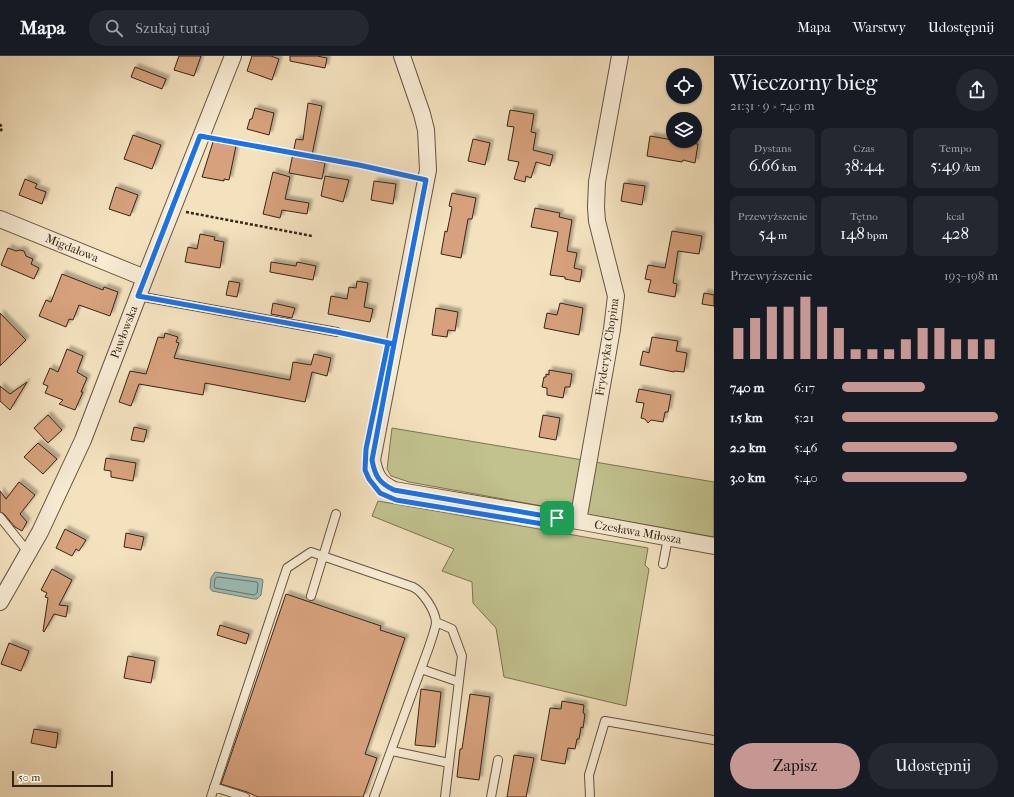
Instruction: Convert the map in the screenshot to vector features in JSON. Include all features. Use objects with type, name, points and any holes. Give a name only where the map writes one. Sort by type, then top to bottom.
[{"type":"street","name":"Pawłowska","points":[[0,602],[40,532],[83,440],[200,136],[233,56]]},
{"type":"street","name":"Czesława Miłosza","points":[[402,56],[426,130],[428,170],[372,460],[373,467],[379,481],[394,490],[714,546]]},
{"type":"street","name":"Fryderyka Chopina","points":[[578,521],[612,329],[616,296],[597,221],[596,207],[597,182],[620,56]]},
{"type":"street","name":"Migdałowa","points":[[0,219],[145,278]]},
{"type":"lane","points":[[138,296],[337,332]]},
{"type":"lane","points":[[311,596],[336,514]]},
{"type":"lane","points":[[0,517],[28,552]]},
{"type":"lane","points":[[662,564],[668,538]]},
{"type":"lane","points":[[211,797],[287,568],[311,552],[413,586],[424,596],[431,608],[436,622],[392,750],[374,797]]},
{"type":"lane","points":[[436,622],[452,629],[462,656],[445,797]]},
{"type":"lane","points":[[421,668],[459,682]]},
{"type":"lane","points":[[590,797],[589,775],[605,721],[714,740]]},
{"type":"lane","points":[[392,750],[449,763]]},
{"type":"lane","points":[[490,797],[498,760]]},
{"type":"lane","points":[[214,787],[245,797]]},
{"type":"path","points":[[0,124],[2,128],[0,133]]},
{"type":"path","points":[[200,136],[359,165],[426,180]]},
{"type":"path","points":[[172,210],[312,236]]},
{"type":"path","points":[[337,332],[394,344]]},
{"type":"green space","points":[[392,428],[714,482],[714,537],[409,482],[391,476],[387,469]]},
{"type":"green space","points":[[378,501],[648,548],[645,565],[649,569],[626,706],[504,677],[496,628],[473,603],[472,582],[442,571],[454,549],[372,516]]},
{"type":"water","points":[[215,572],[262,579],[261,595],[257,599],[254,599],[212,591],[210,588],[211,578]]},
{"type":"building","points":[[179,56],[201,56],[194,76],[174,70]]},
{"type":"building","points":[[252,56],[271,56],[279,59],[272,80],[247,71]]},
{"type":"building","points":[[290,56],[317,56],[327,58],[325,68],[290,61]]},
{"type":"building","points":[[135,67],[166,79],[162,89],[131,77]]},
{"type":"building","points":[[308,103],[322,106],[311,160],[325,163],[322,179],[289,173],[296,139],[303,140]]},
{"type":"building","points":[[255,108],[274,113],[269,135],[247,129]]},
{"type":"building","points":[[510,110],[534,114],[531,132],[536,133],[533,150],[553,155],[550,166],[536,162],[531,178],[526,176],[525,182],[514,179],[519,162],[508,160],[514,127],[507,126]]},
{"type":"building","points":[[133,135],[161,145],[152,169],[124,159]]},
{"type":"building","points":[[650,136],[666,139],[666,148],[697,148],[695,163],[683,160],[682,162],[647,156]]},
{"type":"building","points":[[473,139],[490,143],[485,165],[468,161]]},
{"type":"building","points":[[213,142],[236,146],[229,180],[224,179],[224,181],[202,177]]},
{"type":"building","points":[[273,172],[290,177],[285,199],[309,203],[307,214],[282,210],[280,218],[263,214]]},
{"type":"building","points":[[325,176],[349,180],[343,202],[321,196]]},
{"type":"building","points":[[25,179],[37,184],[35,188],[46,192],[42,204],[19,195]]},
{"type":"building","points":[[374,181],[396,184],[393,204],[371,200]]},
{"type":"building","points":[[624,183],[645,186],[642,205],[621,201]]},
{"type":"building","points":[[116,187],[138,195],[130,216],[109,209]]},
{"type":"building","points":[[452,193],[476,198],[472,219],[468,219],[461,258],[441,254],[445,231],[447,232],[452,207],[449,206]]},
{"type":"building","points":[[535,208],[560,213],[559,217],[572,220],[567,251],[577,253],[574,268],[582,270],[580,282],[565,279],[565,277],[550,275],[558,232],[531,227]]},
{"type":"building","points":[[672,231],[702,236],[699,254],[678,251],[673,283],[677,284],[675,297],[648,292],[651,280],[645,279],[648,265],[665,268]]},
{"type":"building","points":[[200,234],[215,237],[214,240],[224,242],[220,268],[185,262],[188,247],[197,249]]},
{"type":"building","points":[[8,248],[16,251],[24,251],[26,256],[33,259],[31,264],[39,268],[34,279],[1,265]]},
{"type":"building","points":[[271,262],[296,266],[297,262],[316,266],[313,280],[270,272]]},
{"type":"building","points":[[62,274],[103,290],[104,287],[118,292],[110,316],[79,305],[73,320],[69,319],[66,327],[39,316],[46,300],[51,302]]},
{"type":"building","points":[[229,281],[240,283],[237,297],[226,295]]},
{"type":"building","points":[[357,281],[368,283],[364,307],[373,309],[370,322],[328,314],[331,296],[347,299],[349,287],[356,288]]},
{"type":"building","points":[[704,293],[714,295],[714,306],[702,304]]},
{"type":"building","points":[[273,303],[295,308],[292,318],[271,314]]},
{"type":"building","points":[[560,303],[583,308],[579,335],[544,328],[547,313],[557,315]]},
{"type":"building","points":[[436,308],[458,312],[455,331],[448,330],[447,337],[432,335]]},
{"type":"building","points":[[0,313],[26,340],[0,366]]},
{"type":"building","points":[[165,333],[178,337],[176,342],[179,343],[174,358],[290,380],[293,362],[311,365],[314,354],[331,358],[327,376],[312,372],[305,402],[205,383],[203,395],[139,384],[131,406],[119,402],[130,371],[146,374],[158,337],[164,338]]},
{"type":"building","points":[[652,337],[678,341],[676,351],[687,353],[684,372],[674,372],[640,365],[643,351],[649,353]]},
{"type":"building","points":[[67,349],[83,356],[77,372],[87,378],[75,410],[59,404],[63,400],[45,393],[48,386],[43,384],[50,368],[58,372]]},
{"type":"building","points":[[549,370],[572,374],[570,387],[565,387],[563,398],[547,395],[547,388],[542,387],[544,377],[546,377],[546,374],[549,375]]},
{"type":"building","points":[[27,382],[10,410],[0,401],[0,386],[10,394]]},
{"type":"building","points":[[639,389],[671,395],[668,412],[665,412],[663,422],[651,420],[648,423],[645,419],[641,418],[644,403],[636,402]]},
{"type":"building","points":[[48,415],[62,430],[48,443],[34,428]]},
{"type":"building","points":[[543,415],[560,418],[556,440],[539,437]]},
{"type":"building","points":[[134,427],[147,430],[144,442],[131,440]]},
{"type":"building","points":[[38,443],[57,459],[43,474],[24,457]]},
{"type":"building","points":[[106,458],[136,463],[133,481],[111,477],[111,471],[104,470]]},
{"type":"building","points":[[19,482],[35,495],[20,514],[27,522],[22,531],[15,527],[4,514],[0,512],[0,491],[6,499]]},
{"type":"building","points":[[65,529],[86,540],[79,551],[76,549],[72,556],[56,548]]},
{"type":"building","points":[[126,533],[144,537],[141,550],[124,547]]},
{"type":"building","points":[[52,569],[72,580],[59,605],[68,606],[66,617],[54,614],[44,632],[48,598],[45,597],[47,593],[41,590]]},
{"type":"building","points":[[286,594],[381,626],[380,630],[405,638],[365,754],[377,758],[363,797],[258,797],[221,784]]},
{"type":"building","points":[[220,625],[249,634],[246,644],[217,635]]},
{"type":"building","points":[[9,643],[29,651],[21,671],[1,664]]},
{"type":"building","points":[[128,656],[155,661],[151,683],[124,678]]},
{"type":"building","points":[[421,689],[441,692],[435,747],[415,745]]},
{"type":"building","points":[[470,694],[490,697],[479,780],[457,777],[460,749],[462,749]]},
{"type":"building","points":[[562,701],[584,705],[583,713],[585,714],[583,728],[581,727],[579,739],[577,739],[575,749],[568,748],[565,764],[541,760],[550,708],[561,709]]},
{"type":"building","points":[[34,729],[58,733],[56,748],[31,743]]},
{"type":"building","points":[[514,755],[534,758],[526,797],[507,797]]},
{"type":"route","points":[[557,518],[394,490],[379,481],[373,467],[372,460],[394,344],[337,332],[138,296],[200,136],[359,165],[426,180],[394,344],[388,343],[371,431],[366,449],[365,470],[369,479],[380,493],[396,500],[555,526],[557,518]]}]
